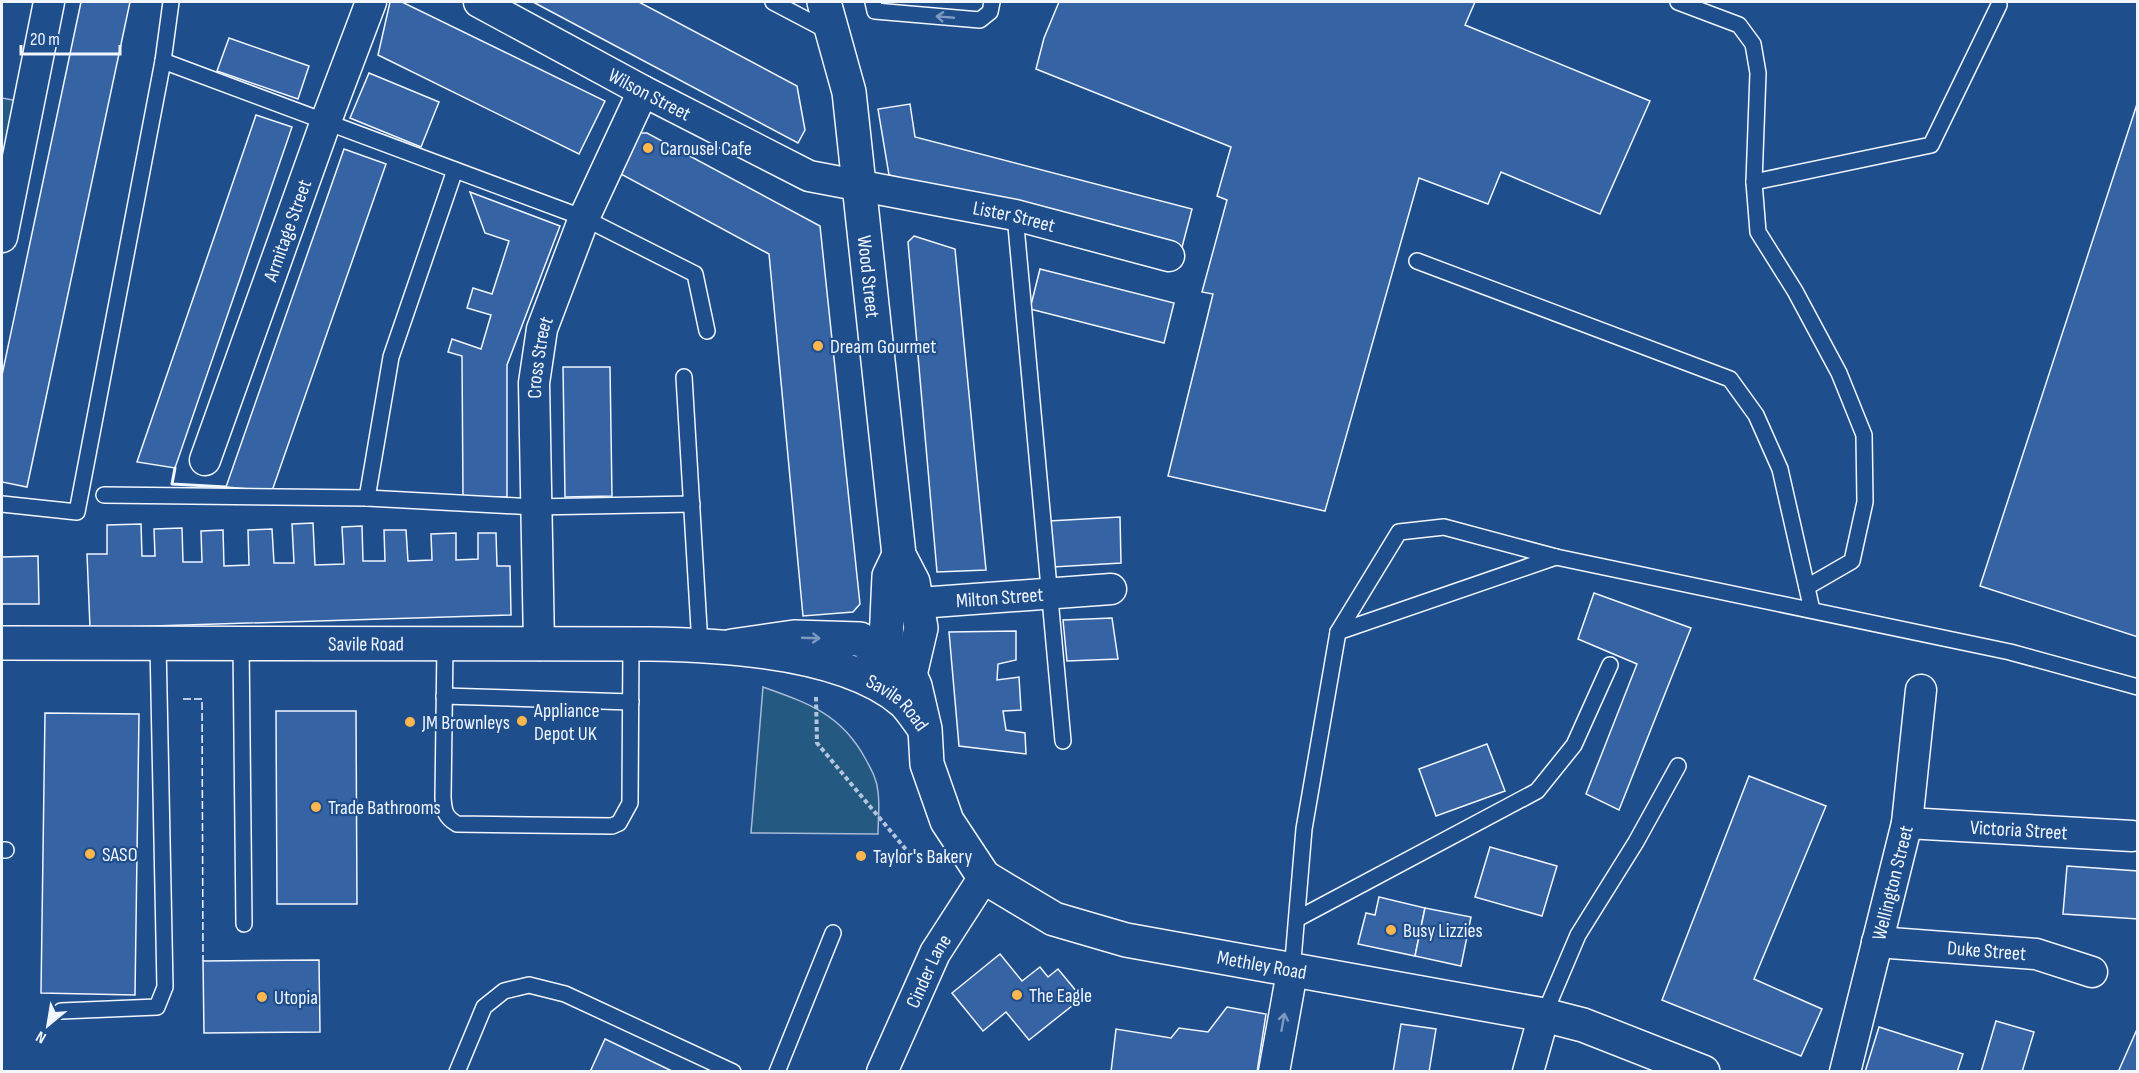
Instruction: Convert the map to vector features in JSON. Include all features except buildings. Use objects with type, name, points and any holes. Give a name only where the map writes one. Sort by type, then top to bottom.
[{"type":"main road","name":"Wood Street","points":[[824,2],[849,92],[899,555],[913,582],[883,653]]},
{"type":"main road","name":"Wood Street","points":[[893,685],[921,628],[902,604]]},
{"type":"main road","name":"Savile Road","points":[[2,643],[732,646],[794,637],[860,639],[883,653],[893,685],[925,729]]},
{"type":"main road","name":"Savile Road","points":[[732,646],[839,669],[893,685]]},
{"type":"main road","name":"Methley Road","points":[[925,729],[927,764],[947,821],[984,878],[1054,919],[1126,940],[1292,972],[1544,1015],[1583,1025],[1703,1071]]},
{"type":"street","points":[[2,237],[48,2]]},
{"type":"street","name":"Armitage Street","points":[[205,460],[326,121],[372,2]]},
{"type":"street","name":"Wilson Street","points":[[479,2],[643,91],[809,176],[859,184]]},
{"type":"street","name":"Cross Street","points":[[539,645],[534,507],[534,383],[542,329],[584,218],[643,91]]},
{"type":"street","name":"Lister Street","points":[[859,184],[1015,214],[1169,256]]},
{"type":"street","name":"Milton Street","points":[[902,604],[1111,589]]},
{"type":"street","name":"Wellington Street","points":[[1845,1071],[1907,823],[1921,690]]},
{"type":"street","name":"Victoria Street","points":[[1907,823],[2132,836]]},
{"type":"street","name":"Cinder Lane","points":[[882,1071],[935,953],[984,878]]},
{"type":"street","name":"Duke Street","points":[[1877,942],[2036,954],[2091,972]]},
{"type":"street","points":[[1274,1071],[1292,972]]},
{"type":"street","points":[[1528,1071],[1544,1015]]},
{"type":"lane","points":[[2,504],[77,512],[163,62],[171,2]]},
{"type":"lane","points":[[773,2],[833,34]]},
{"type":"lane","points":[[873,2],[875,11],[980,20],[990,12],[992,2]]},
{"type":"lane","points":[[1678,2],[1739,25],[1753,44],[1758,73],[1754,182],[1758,232],[1795,291],[1833,363],[1864,435],[1865,502],[1852,561],[1807,587]]},
{"type":"lane","points":[[1754,182],[1931,145],[1999,5]]},
{"type":"lane","points":[[163,62],[584,218],[695,274],[707,330]]},
{"type":"lane","points":[[367,498],[391,357],[455,170]]},
{"type":"lane","points":[[1015,214],[1063,741]]},
{"type":"lane","points":[[1416,261],[1730,378],[1756,415],[1780,469],[1812,610]]},
{"type":"lane","points":[[684,377],[700,645]]},
{"type":"lane","points":[[104,495],[367,498],[534,507],[692,504]]},
{"type":"lane","points":[[1292,972],[1304,829],[1338,632],[1398,532],[1444,527],[1556,557],[2010,652],[2138,687]]},
{"type":"lane","points":[[1338,632],[1556,557]]},
{"type":"lane","points":[[61,1011],[157,1007],[165,987],[158,644]]},
{"type":"lane","points":[[241,644],[244,924]]},
{"type":"lane","points":[[445,645],[444,811],[448,819],[457,824],[612,826],[619,823],[630,803],[632,644]]},
{"type":"lane","points":[[1297,919],[1537,792],[1574,745],[1610,665]]},
{"type":"lane","points":[[444,696],[631,702]]},
{"type":"lane","points":[[1544,1015],[1578,935],[1636,842],[1677,766]]},
{"type":"lane","points":[[777,1071],[832,933]]},
{"type":"lane","points":[[458,1071],[484,1007],[504,991],[529,985],[565,994],[733,1071]]},
{"type":"path","points":[[816,695],[817,743],[908,852]]},
{"type":"shaded area","points":[[2,98],[29,103],[2,236]]},
{"type":"shaded area","points":[[763,687],[822,712],[834,720],[856,743],[876,783],[879,802],[878,834],[751,833]]},
{"type":"fence","points":[[183,699],[202,699],[203,961]]},
{"type":"wall","points":[[175,468],[172,484],[226,487]]},
{"type":"place","name":"Carousel Cafe","points":[[648,148]]},
{"type":"place","name":"Dream Gourmet","points":[[818,346]]},
{"type":"place","name":"Appliance Depot UK","points":[[522,721]]},
{"type":"place","name":"JM Brownleys","points":[[410,722]]},
{"type":"place","name":"Trade Bathrooms","points":[[316,807]]},
{"type":"place","name":"SASO","points":[[90,854]]},
{"type":"place","name":"Taylor's Bakery","points":[[861,856]]},
{"type":"place","name":"Busy Lizzies","points":[[1391,930]]},
{"type":"place","name":"The Eagle","points":[[1017,995]]},
{"type":"place","name":"Utopia","points":[[262,997]]}]
